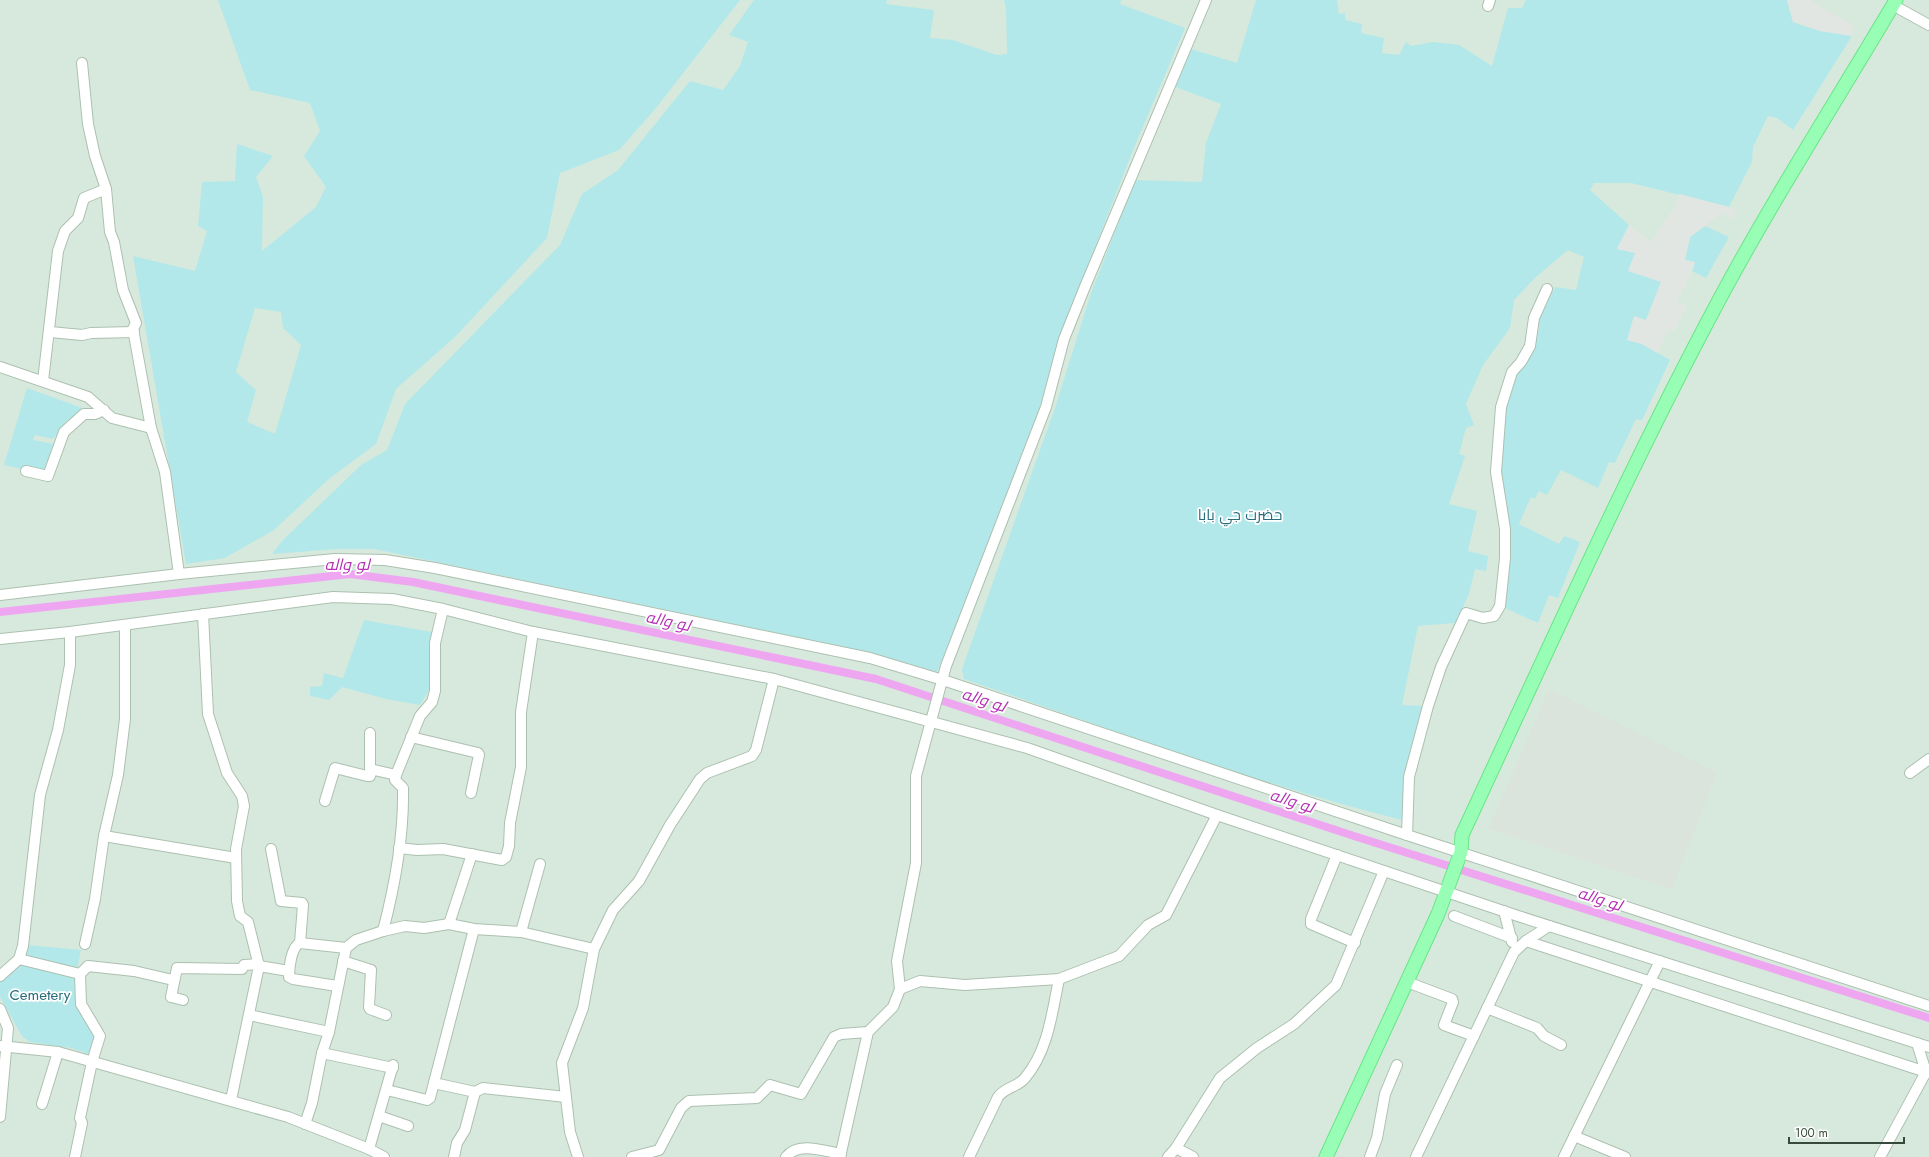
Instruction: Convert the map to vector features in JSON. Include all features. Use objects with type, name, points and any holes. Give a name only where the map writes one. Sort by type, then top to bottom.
[{"type":"main road","points":[[1326,1157],[1438,914],[1459,856],[1462,835],[1543,670],[1661,412],[1805,152],[1901,3]]},
{"type":"main road","points":[[1317,1157],[1432,910],[1447,891]]},
{"type":"street","points":[[786,1157],[790,1152],[802,1148],[840,1155],[868,1032],[893,1007],[900,989],[898,961],[916,863],[916,776],[930,720],[942,684],[946,666],[1046,407],[1064,339],[1206,0]]},
{"type":"street","points":[[1901,3],[1929,25]]},
{"type":"street","points":[[82,63],[88,124],[95,156],[106,189],[110,232],[114,242],[123,290],[136,323],[134,332],[152,428],[165,472],[179,574]]},
{"type":"street","points":[[43,381],[50,332],[58,251],[65,231],[78,218],[84,198],[106,189]]},
{"type":"street","points":[[1407,835],[1409,777],[1428,706],[1441,667],[1466,613],[1483,618],[1494,616],[1500,606],[1505,558],[1505,529],[1496,472],[1501,407],[1512,372],[1521,362],[1530,346],[1534,318],[1547,289]]},
{"type":"street","points":[[50,332],[82,335],[91,332],[134,332]]},
{"type":"street","points":[[0,367],[88,396],[112,418],[152,428]]},
{"type":"street","points":[[26,471],[48,476],[64,432],[84,414],[95,414],[104,410]]},
{"type":"street","points":[[0,595],[179,574],[335,559],[385,560],[435,568],[870,658],[942,684],[1407,835],[1459,856],[1929,1006]]},
{"type":"street","points":[[0,639],[125,625],[333,596],[392,599],[443,609],[533,632],[774,679],[930,720],[1027,748],[1217,815],[1549,926],[1929,1047]]},
{"type":"street","points":[[383,931],[390,906],[399,848],[403,788],[395,780],[420,716],[432,702],[435,691],[435,643],[443,609]]},
{"type":"street","points":[[203,614],[208,714],[228,773],[242,796],[244,806],[236,858],[237,901],[240,916],[248,922],[259,965],[250,1015],[246,1020],[231,1100]]},
{"type":"street","points":[[84,944],[95,899],[104,836],[118,775],[125,719],[125,625]]},
{"type":"street","points":[[0,976],[19,959],[23,946],[40,795],[58,730],[70,665],[70,632]]},
{"type":"street","points":[[399,848],[417,850],[443,848],[504,860],[509,846],[510,822],[521,767],[521,712],[533,632]]},
{"type":"street","points":[[578,1157],[570,1132],[562,1063],[583,1008],[594,949],[613,910],[640,881],[670,825],[700,779],[707,774],[752,756],[756,750],[774,679]]},
{"type":"street","points":[[370,733],[369,765],[372,770],[396,775]]},
{"type":"street","points":[[411,737],[478,753],[479,755],[471,793]]},
{"type":"street","points":[[1910,773],[1929,759]]},
{"type":"street","points":[[325,801],[335,768],[367,776],[370,776],[372,770]]},
{"type":"street","points":[[900,989],[920,981],[965,985],[1058,979],[1119,956],[1148,925],[1166,916],[1217,815]]},
{"type":"street","points":[[104,836],[236,858]]},
{"type":"street","points":[[271,849],[281,901],[302,903],[303,906],[300,943],[294,949],[289,977],[292,979],[337,986]]},
{"type":"street","points":[[449,924],[472,854]]},
{"type":"street","points":[[1337,855],[1311,919],[1311,924],[1354,943]]},
{"type":"street","points":[[521,932],[540,864]]},
{"type":"street","points":[[1168,1157],[1176,1148],[1220,1078],[1257,1048],[1294,1024],[1336,985],[1384,871]]},
{"type":"street","points":[[1504,911],[1512,938],[1514,952]]},
{"type":"street","points":[[1454,916],[1512,938]]},
{"type":"street","points":[[306,1124],[312,1103],[322,1053],[329,1032],[337,986],[346,948],[356,940],[383,931],[405,926],[424,928],[449,924],[474,929],[521,932],[594,949]]},
{"type":"street","points":[[1416,1157],[1514,952],[1526,941],[1549,926]]},
{"type":"street","points":[[387,1090],[426,1100],[430,1098],[474,929]]},
{"type":"street","points":[[1526,941],[1928,1072]]},
{"type":"street","points":[[300,943],[346,948]]},
{"type":"street","points":[[19,959],[80,974]]},
{"type":"street","points":[[343,961],[371,970],[369,1007],[370,1009],[386,1015]]},
{"type":"street","points":[[1564,1157],[1660,961]]},
{"type":"street","points":[[183,1000],[171,997],[176,968],[242,969],[244,966],[259,965],[289,971]]},
{"type":"street","points":[[74,1157],[82,1123],[80,1118],[92,1062],[100,1036],[94,1023],[81,1004],[80,974],[88,966],[134,972],[173,980]]},
{"type":"street","points":[[969,1157],[998,1097],[1004,1090],[1024,1080],[1047,1039],[1058,979]]},
{"type":"street","points":[[1407,982],[1452,1000],[1453,1002],[1444,1025],[1474,1036]]},
{"type":"street","points":[[1487,1008],[1537,1028],[1544,1036],[1561,1045]]},
{"type":"street","points":[[0,1009],[8,1028],[4,1046],[0,1116]]},
{"type":"street","points":[[250,1015],[329,1032]]},
{"type":"street","points":[[632,1157],[659,1150],[681,1108],[690,1101],[757,1098],[770,1085],[800,1094],[834,1037],[841,1034],[868,1032]]},
{"type":"street","points":[[1916,1043],[1928,1072]]},
{"type":"street","points":[[4,1046],[58,1052],[231,1100],[306,1124],[369,1149],[384,1157]]},
{"type":"street","points":[[42,1104],[58,1052]]},
{"type":"street","points":[[322,1053],[393,1066],[369,1149]]},
{"type":"street","points":[[1370,1157],[1377,1138],[1384,1094],[1397,1065]]},
{"type":"street","points":[[1880,1157],[1928,1072]]},
{"type":"street","points":[[434,1083],[475,1092],[483,1088],[566,1097]]},
{"type":"street","points":[[454,1157],[457,1143],[465,1130],[475,1092]]},
{"type":"street","points":[[379,1116],[408,1126]]},
{"type":"street","points":[[1574,1136],[1625,1157]]},
{"type":"street","points":[[1176,1148],[1193,1157]]},
{"type":"shaded area","points":[[0,0],[1929,0],[1929,1157],[0,1157]]},
{"type":"shaded area","points":[[1787,0],[1813,0],[1812,2],[1853,25],[1852,36],[1820,31],[1793,22]]},
{"type":"shaded area","points":[[1679,194],[1737,209],[1732,219],[1722,213],[1690,237],[1685,260],[1695,262],[1677,302],[1687,306],[1674,332],[1669,329],[1657,353],[1642,344],[1627,340],[1634,316],[1646,320],[1661,282],[1628,271],[1635,253],[1617,249],[1629,225],[1651,242],[1676,205]]},
{"type":"shaded area","points":[[1549,689],[1717,772],[1672,890],[1488,829]]},
{"type":"green space","points":[[218,0],[740,0],[656,108],[619,150],[560,173],[547,238],[455,337],[396,389],[376,444],[330,478],[274,530],[225,558],[186,564],[133,256],[195,271],[207,231],[198,226],[202,182],[235,181],[237,144],[273,156],[256,177],[263,197],[262,251],[316,207],[326,187],[304,156],[320,131],[310,103],[250,90]],"holes":[[[255,308],[281,312],[283,328],[301,345],[275,434],[247,422],[256,390],[236,372]]]},
{"type":"green space","points":[[754,0],[887,0],[886,4],[934,10],[930,38],[953,40],[997,55],[1007,54],[1006,9],[1004,0],[1121,0],[1120,4],[1185,28],[1135,145],[1059,340],[1040,406],[980,565],[937,672],[869,652],[374,549],[337,549],[272,554],[282,541],[361,465],[387,450],[405,404],[560,245],[582,194],[618,170],[690,81],[723,90],[740,66],[748,42],[729,35]]},
{"type":"green space","name":"حضرت جي بابا","points":[[1256,0],[1337,0],[1339,14],[1345,13],[1345,20],[1362,24],[1361,33],[1384,38],[1382,53],[1399,55],[1406,42],[1411,46],[1433,42],[1459,45],[1492,66],[1508,8],[1522,8],[1526,0],[1787,0],[1793,22],[1820,31],[1852,36],[1793,130],[1777,118],[1768,116],[1753,147],[1752,162],[1729,207],[1631,183],[1594,183],[1590,190],[1629,225],[1617,249],[1636,253],[1661,282],[1646,320],[1627,340],[1642,344],[1670,360],[1642,420],[1636,419],[1615,463],[1609,462],[1598,488],[1561,470],[1547,495],[1539,491],[1535,499],[1531,497],[1519,524],[1559,544],[1564,536],[1580,542],[1558,598],[1549,595],[1538,623],[1505,608],[1508,559],[1499,471],[1506,409],[1512,386],[1517,374],[1533,349],[1539,329],[1539,320],[1555,287],[1576,290],[1584,257],[1568,250],[1536,277],[1514,300],[1510,328],[1483,365],[1466,404],[1474,425],[1466,428],[1459,454],[1465,456],[1449,504],[1477,511],[1468,551],[1488,556],[1486,571],[1475,569],[1469,594],[1455,623],[1418,626],[1402,705],[1423,706],[1404,777],[1402,820],[1236,772],[1127,735],[964,679],[962,669],[1055,408],[1091,293],[1135,180],[1202,182],[1206,143],[1221,104],[1173,86],[1188,48],[1237,63]]},
{"type":"green space","points":[[1705,226],[1729,237],[1706,278],[1692,271],[1695,262],[1685,260],[1690,237]]},
{"type":"green space","points":[[27,388],[82,408],[79,414],[66,421],[53,439],[35,435],[33,440],[53,444],[45,470],[24,466],[22,469],[4,465]]},
{"type":"green space","points":[[364,620],[432,632],[429,690],[420,705],[386,699],[342,687],[329,700],[310,696],[310,687],[322,686],[324,673],[343,678]]},
{"type":"green space","name":"Cemetery","points":[[27,945],[81,950],[76,975],[98,1037],[92,1055],[71,1048],[30,1042],[22,1036],[0,997],[0,975],[2,968],[20,966]]},
{"type":"waterway","name":"لو واله","points":[[0,612],[350,574],[413,582],[876,679],[1354,836],[1929,1018]]}]
